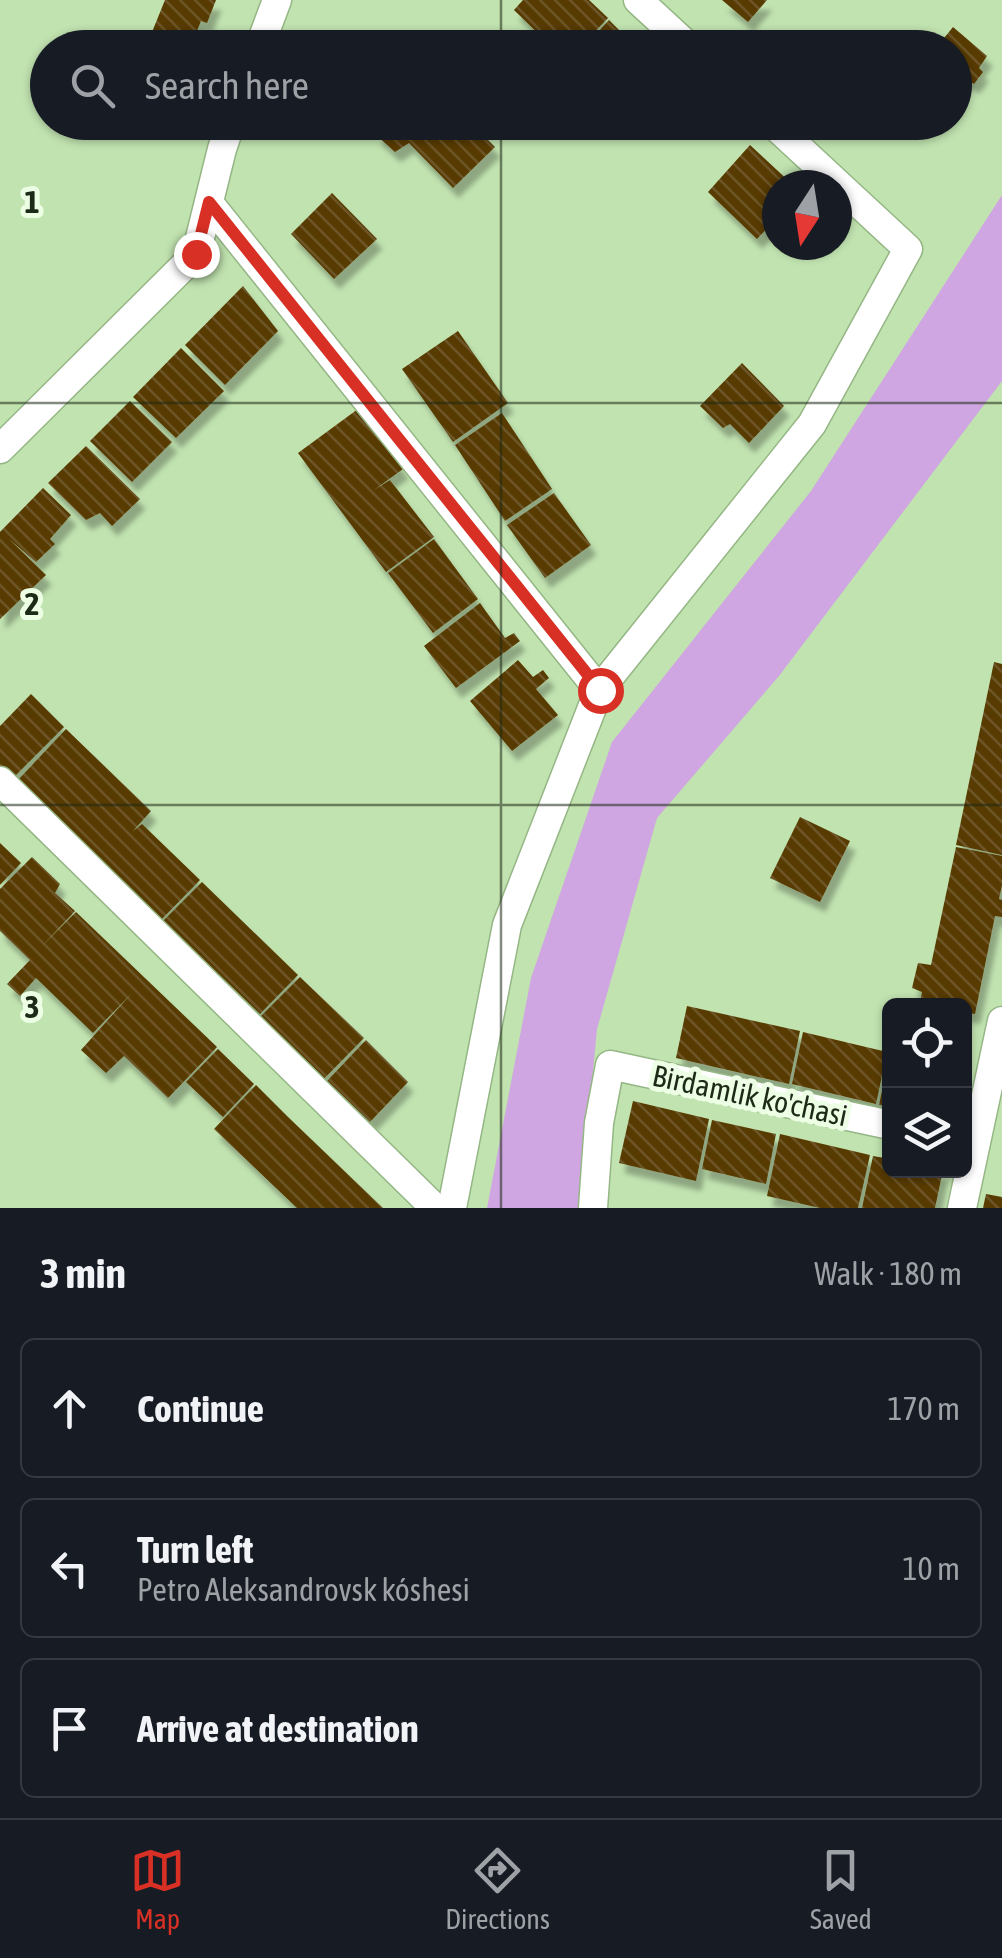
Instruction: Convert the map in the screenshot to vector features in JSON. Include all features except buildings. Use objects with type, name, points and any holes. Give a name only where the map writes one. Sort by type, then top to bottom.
[{"type":"street","points":[[266,30],[277,0]]},
{"type":"street","points":[[638,0],[670,30]]},
{"type":"street","points":[[0,449],[196,254],[225,140]]},
{"type":"street","points":[[452,1208],[506,926],[600,690],[812,424],[908,248],[791,140]]},
{"type":"street","points":[[209,202],[600,690]]},
{"type":"street","points":[[0,781],[435,1208]]},
{"type":"street","points":[[962,1208],[981,1144],[1002,1021]]},
{"type":"street","name":"Birdamlik ko'chasi","points":[[593,1208],[598,1123],[610,1065],[882,1122]]},
{"type":"shaded area","points":[[1002,195],[1002,381],[779,676],[657,818],[597,1029],[580,1208],[487,1208],[531,978],[612,742],[811,491]]},
{"type":"route","points":[[196,254],[209,202],[600,690]]}]
